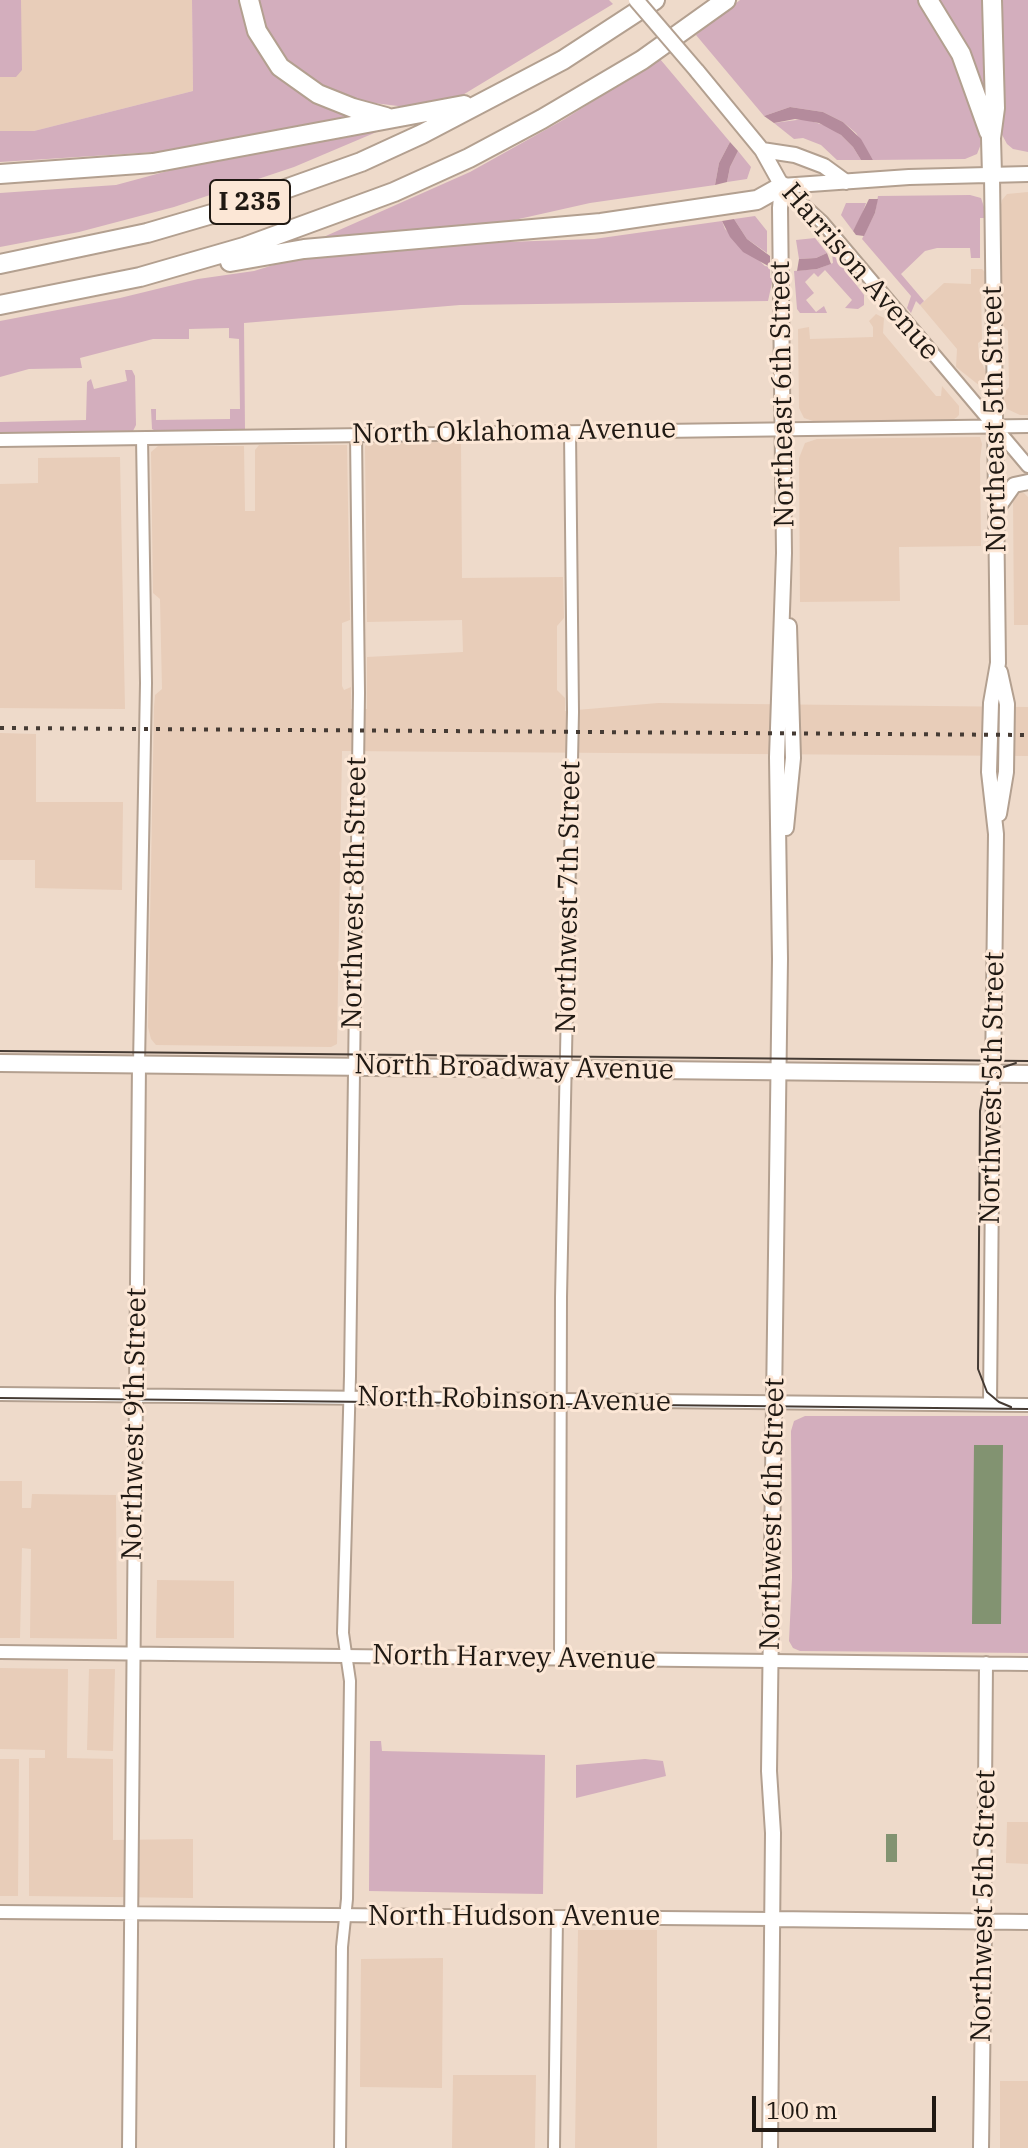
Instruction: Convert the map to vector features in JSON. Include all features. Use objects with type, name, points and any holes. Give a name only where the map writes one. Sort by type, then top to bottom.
[{"type":"highway","points":[[249,0],[257,31],[280,67],[318,94],[393,119]]},
{"type":"highway","name":"I 235","points":[[0,264],[147,233],[299,186],[422,134],[487,101],[563,60],[655,0]]},
{"type":"highway","name":"I 235","points":[[0,305],[140,277],[295,230],[394,192],[469,158],[542,119],[642,60],[726,0]]},
{"type":"highway","points":[[928,0],[961,54],[991,138]]},
{"type":"highway","points":[[992,0],[995,108],[991,138],[992,175]]},
{"type":"highway","points":[[0,174],[153,163],[487,101]]},
{"type":"highway","points":[[140,277],[304,249],[601,223],[757,200],[782,186]]},
{"type":"main road","name":"Harrison Avenue","points":[[636,0],[762,150],[782,186]]},
{"type":"main road","points":[[762,150],[795,155],[824,166],[846,182]]},
{"type":"main road","points":[[782,186],[1028,174]]},
{"type":"main road","name":"Northeast 5th Street","points":[[989,772],[991,703],[998,663],[992,175]]},
{"type":"main road","name":"Northeast 6th Street","points":[[777,757],[784,553],[782,186]]},
{"type":"main road","points":[[997,510],[1014,485],[1028,482]]},
{"type":"main road","name":"Northeast 6th Street","points":[[784,553],[793,758]]},
{"type":"main road","name":"Northeast 5th Street","points":[[996,834],[1006,772],[1007,704],[998,663]]},
{"type":"main road","name":"Northwest 6th Street","points":[[770,2148],[773,1833],[769,1771],[780,880],[777,757]]},
{"type":"main road","name":"Northwest 6th Street","points":[[780,880],[793,758]]},
{"type":"main road","name":"Northwest 5th Street","points":[[989,772],[996,834],[993,1074]]},
{"type":"main road","name":"North Broadway Avenue","points":[[0,1063],[1028,1074]]},
{"type":"main road","name":"North Hudson Avenue","points":[[772,1919],[1028,1922]]},
{"type":"main road","name":"Northwest 5th Street","points":[[981,2148],[984,1921]]},
{"type":"street","name":"Harrison Avenue","points":[[782,186],[822,222],[1028,466]]},
{"type":"street","name":"North Oklahoma Avenue","points":[[0,440],[1028,426]]},
{"type":"street","name":"Northwest 7th Street","points":[[560,1658],[561,1400],[573,712],[570,432]]},
{"type":"street","name":"Northwest 8th Street","points":[[340,2148],[350,1681],[343,1633],[359,693],[356,434]]},
{"type":"street","name":"Northwest 9th Street","points":[[129,2148],[145,700],[142,438]]},
{"type":"street","name":"Northwest 5th Street","points":[[990,1404],[993,1074]]},
{"type":"street","name":"North Robinson Avenue","points":[[0,1394],[1028,1405]]},
{"type":"street","name":"North Harvey Avenue","points":[[0,1652],[1028,1664]]},
{"type":"street","name":"Northwest 5th Street","points":[[984,1921],[986,1663]]},
{"type":"street","name":"North Hudson Avenue","points":[[0,1912],[772,1919]]},
{"type":"street","points":[[554,2148],[557,1917]]},
{"type":"shaded area","points":[[0,0],[192,0],[193,91],[34,131],[0,131]]},
{"type":"shaded area","points":[[0,0],[21,0],[22,70],[16,77],[0,77]]},
{"type":"shaded area","points":[[192,0],[242,0],[254,39],[352,114],[351,119],[187,150],[0,162],[0,131],[34,131],[193,91]]},
{"type":"shaded area","points":[[256,0],[609,0],[613,4],[456,99],[406,107],[358,101],[312,83],[277,51],[266,33]]},
{"type":"shaded area","points":[[740,0],[921,0],[942,31],[976,115],[981,144],[977,154],[965,159],[873,160],[856,133],[823,112],[790,107],[764,116],[696,35]]},
{"type":"shaded area","points":[[936,0],[987,0],[988,97],[983,97]]},
{"type":"shaded area","points":[[998,0],[1028,0],[1028,152],[1013,149],[1000,131]]},
{"type":"shaded area","points":[[660,59],[730,142],[719,163],[715,185],[590,203],[492,225],[319,239],[470,172],[563,120]]},
{"type":"shaded area","points":[[790,107],[823,112],[843,122],[861,139],[873,160],[861,160],[841,135],[819,123],[795,119],[774,123],[764,116]]},
{"type":"shaded area","points":[[804,119],[827,126],[841,135],[861,160],[837,160],[821,145],[803,138],[794,139],[774,123]]},
{"type":"shaded area","points":[[378,128],[379,131],[294,167],[174,207],[79,232],[0,247],[0,193],[116,185],[216,158]]},
{"type":"shaded area","points":[[730,142],[738,151],[727,182],[715,185],[719,163]]},
{"type":"shaded area","points":[[738,151],[751,167],[747,179],[727,182],[730,167]]},
{"type":"shaded area","points":[[1028,192],[1028,415],[1020,415],[1007,409],[1003,400],[1003,394],[1009,387],[1008,331],[1002,325],[1000,209],[1007,194]]},
{"type":"shaded area","points":[[970,195],[981,198],[984,207],[984,218],[980,218],[980,258],[971,258],[970,248],[925,251],[901,274],[924,301],[920,305],[916,301],[911,313],[907,308],[911,296],[862,239],[875,213],[878,196]]},
{"type":"shaded area","points":[[869,199],[878,199],[875,213],[864,236],[856,235],[853,231]]},
{"type":"shaded area","points":[[846,203],[866,203],[853,231],[841,215]]},
{"type":"shaded area","points":[[755,216],[767,231],[767,253],[747,239],[734,219]]},
{"type":"shaded area","points":[[734,219],[747,239],[770,256],[770,267],[743,252],[730,237],[722,221]]},
{"type":"shaded area","points":[[722,221],[725,229],[765,266],[770,267],[770,278],[773,278],[768,301],[460,305],[244,323],[245,430],[157,432],[152,429],[151,409],[156,409],[156,420],[230,419],[230,409],[240,409],[239,339],[229,338],[229,328],[189,329],[189,339],[153,339],[80,358],[82,368],[29,369],[0,377],[0,321],[120,298],[198,279],[254,271],[303,256],[418,245],[594,239]]},
{"type":"shaded area","points":[[815,238],[827,253],[816,258],[799,259],[796,240]]},
{"type":"shaded area","points":[[827,253],[831,264],[797,271],[799,259],[816,258]]},
{"type":"shaded area","points":[[832,253],[864,295],[864,305],[858,309],[845,308],[852,300],[825,270],[818,277],[814,273],[805,282],[814,293],[806,300],[816,312],[824,306],[827,313],[800,313],[797,309],[794,271],[817,269],[833,263]]},
{"type":"shaded area","points":[[971,269],[985,272],[985,285],[981,287],[982,340],[978,343],[986,381],[980,386],[956,367],[957,349],[920,305],[944,283],[971,284]]},
{"type":"shaded area","points":[[876,314],[884,318],[883,333],[936,396],[941,396],[942,386],[959,406],[956,418],[950,421],[816,422],[804,418],[799,408],[798,329],[809,327],[810,339],[873,337],[873,327],[869,321]]},
{"type":"shaded area","points":[[125,370],[132,370],[135,376],[136,425],[133,431],[0,434],[0,422],[86,420],[87,382],[91,379],[94,389],[127,381]]},
{"type":"shaded area","points":[[980,437],[981,546],[899,547],[900,601],[800,602],[799,458],[805,443],[817,439]]},
{"type":"shaded area","points":[[461,442],[462,578],[563,577],[564,618],[557,626],[557,690],[565,698],[565,711],[658,703],[1028,707],[1028,756],[342,751],[337,1044],[331,1047],[156,1045],[148,1027],[154,707],[155,695],[162,689],[160,599],[153,593],[151,452],[158,446],[244,446],[245,511],[255,511],[255,450],[259,445],[347,445],[350,620],[342,623],[342,686],[344,690],[351,687],[351,709],[367,709],[367,657],[463,652],[462,620],[367,622],[365,446],[370,443]]},
{"type":"shaded area","points":[[120,457],[125,709],[0,708],[0,484],[38,483],[38,458]]},
{"type":"shaded area","points":[[1016,492],[1028,497],[1028,625],[1014,625],[1013,495]]},
{"type":"shaded area","points":[[0,733],[36,734],[36,802],[123,802],[122,890],[35,888],[35,860],[0,860]]},
{"type":"shaded area","points":[[805,1416],[1028,1416],[1028,1653],[800,1651],[793,1648],[789,1641],[791,1431],[794,1421]]},
{"type":"shaded area","points":[[974,1445],[1003,1445],[1001,1624],[972,1624]]},
{"type":"shaded area","points":[[0,1481],[22,1481],[22,1508],[31,1508],[32,1494],[116,1495],[117,1639],[30,1638],[31,1549],[22,1548],[20,1638],[0,1638]]},
{"type":"shaded area","points":[[157,1580],[234,1581],[234,1638],[156,1638]]},
{"type":"shaded area","points":[[0,1668],[68,1669],[67,1758],[113,1759],[113,1840],[193,1839],[193,1898],[29,1896],[29,1758],[45,1758],[45,1750],[0,1749]]},
{"type":"shaded area","points":[[89,1669],[115,1669],[113,1751],[87,1750]]},
{"type":"shaded area","points":[[370,1741],[381,1741],[382,1751],[545,1755],[543,1894],[369,1891]]},
{"type":"shaded area","points":[[0,1759],[19,1759],[18,1896],[0,1896]]},
{"type":"shaded area","points":[[645,1759],[663,1761],[666,1776],[576,1798],[576,1765]]},
{"type":"shaded area","points":[[1007,1822],[1028,1822],[1028,1864],[1006,1863]]},
{"type":"shaded area","points":[[886,1834],[897,1834],[897,1862],[886,1862]]},
{"type":"shaded area","points":[[578,1930],[657,1930],[657,2148],[575,2148]]},
{"type":"shaded area","points":[[443,1958],[442,2088],[360,2087],[361,1959]]},
{"type":"shaded area","points":[[453,2075],[536,2075],[535,2148],[452,2148]]},
{"type":"shaded area","points":[[1000,2081],[1028,2081],[1028,2148],[1000,2148]]},
{"type":"tram line","points":[[0,1051],[1028,1061]]},
{"type":"tram line","points":[[1011,1407],[987,1392],[978,1369],[980,1111],[989,1080],[1004,1067],[1016,1063]]},
{"type":"tram line","points":[[0,1398],[1028,1409]]},
{"type":"railway","points":[[0,728],[1028,735]]}]
